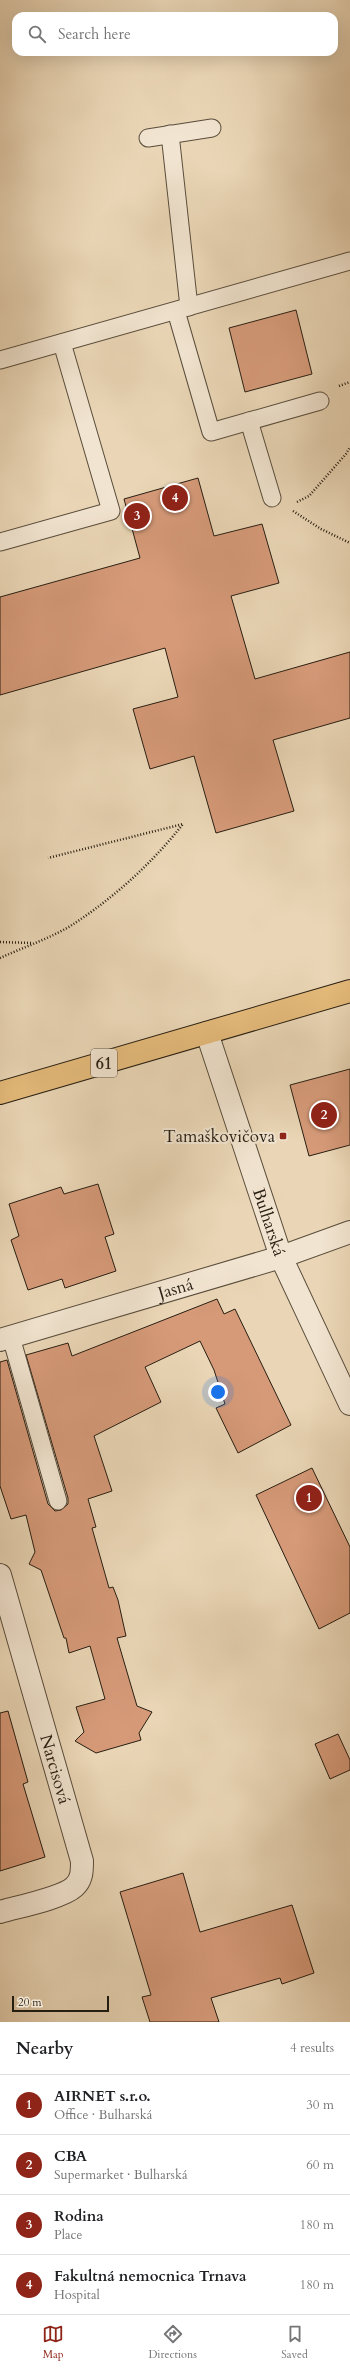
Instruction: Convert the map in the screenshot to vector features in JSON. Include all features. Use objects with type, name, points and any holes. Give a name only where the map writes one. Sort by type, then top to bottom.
[{"type":"main road","name":"61","points":[[0,1093],[350,991]]},
{"type":"street","name":"Bulharská","points":[[207,1033],[281,1257],[350,1404]]},
{"type":"street","name":"Jasná","points":[[5,1339],[281,1257],[350,1232]]},
{"type":"street","name":"Narcisová","points":[[0,1575],[82,1861],[82,1875],[74,1887],[60,1894],[0,1912]]},
{"type":"lane","points":[[148,138],[212,128]]},
{"type":"lane","points":[[170,134],[182,309],[211,432],[320,401]]},
{"type":"lane","points":[[0,360],[350,261]]},
{"type":"lane","points":[[0,542],[111,511],[62,343]]},
{"type":"lane","points":[[249,421],[272,498]]},
{"type":"lane","points":[[5,1339],[58,1501]]},
{"type":"path","points":[[288,507],[309,496],[346,454],[350,447]]},
{"type":"path","points":[[272,498],[321,529],[350,543]]},
{"type":"path","points":[[0,958],[74,924],[118,891],[163,850],[184,824],[48,858]]},
{"type":"path","points":[[0,942],[32,943]]},
{"type":"building","points":[[296,310],[312,374],[245,392],[229,328]]},
{"type":"building","points":[[198,478],[214,536],[262,524],[279,583],[231,596],[255,679],[350,652],[350,718],[273,740],[294,811],[216,833],[194,756],[150,769],[133,709],[178,697],[165,648],[0,695],[0,597],[140,558],[124,499]]},
{"type":"building","points":[[350,1069],[350,1145],[309,1156],[290,1085]]},
{"type":"building","points":[[98,1184],[114,1234],[105,1237],[116,1271],[65,1288],[62,1279],[28,1290],[11,1240],[19,1236],[9,1204],[61,1187],[64,1194]]},
{"type":"building","points":[[217,1299],[224,1314],[235,1309],[291,1425],[238,1453],[216,1408],[225,1404],[214,1370],[200,1341],[145,1367],[161,1402],[94,1436],[112,1491],[88,1499],[96,1527],[92,1528],[109,1588],[113,1587],[118,1600],[126,1636],[117,1638],[137,1706],[152,1712],[139,1733],[141,1740],[96,1753],[75,1741],[84,1732],[76,1707],[105,1699],[90,1646],[69,1653],[66,1638],[64,1638],[41,1570],[29,1564],[35,1552],[26,1515],[11,1519],[0,1486],[0,1362],[7,1360],[48,1504],[55,1511],[61,1510],[68,1504],[68,1498],[26,1355],[68,1343],[72,1356]]},
{"type":"building","points":[[312,1468],[350,1547],[350,1613],[319,1629],[256,1495]]},
{"type":"building","points":[[8,1711],[28,1782],[23,1784],[45,1857],[0,1871],[0,1713]]},
{"type":"building","points":[[338,1734],[350,1760],[350,1770],[330,1779],[315,1744]]},
{"type":"building","points":[[183,1873],[200,1932],[292,1905],[314,1973],[282,1984],[280,1978],[211,1998],[219,2022],[150,2022],[142,1997],[151,1995],[120,1892]]},
{"type":"place","name":"Fakultná nemocnica Trnava","points":[[175,498]]},
{"type":"place","name":"Rodina","points":[[137,516]]},
{"type":"place","name":"CBA","points":[[324,1115]]},
{"type":"place","name":"Tamaškovičova","points":[[283,1136]]},
{"type":"place","name":"AIRNET s.r.o.","points":[[309,1498]]}]
